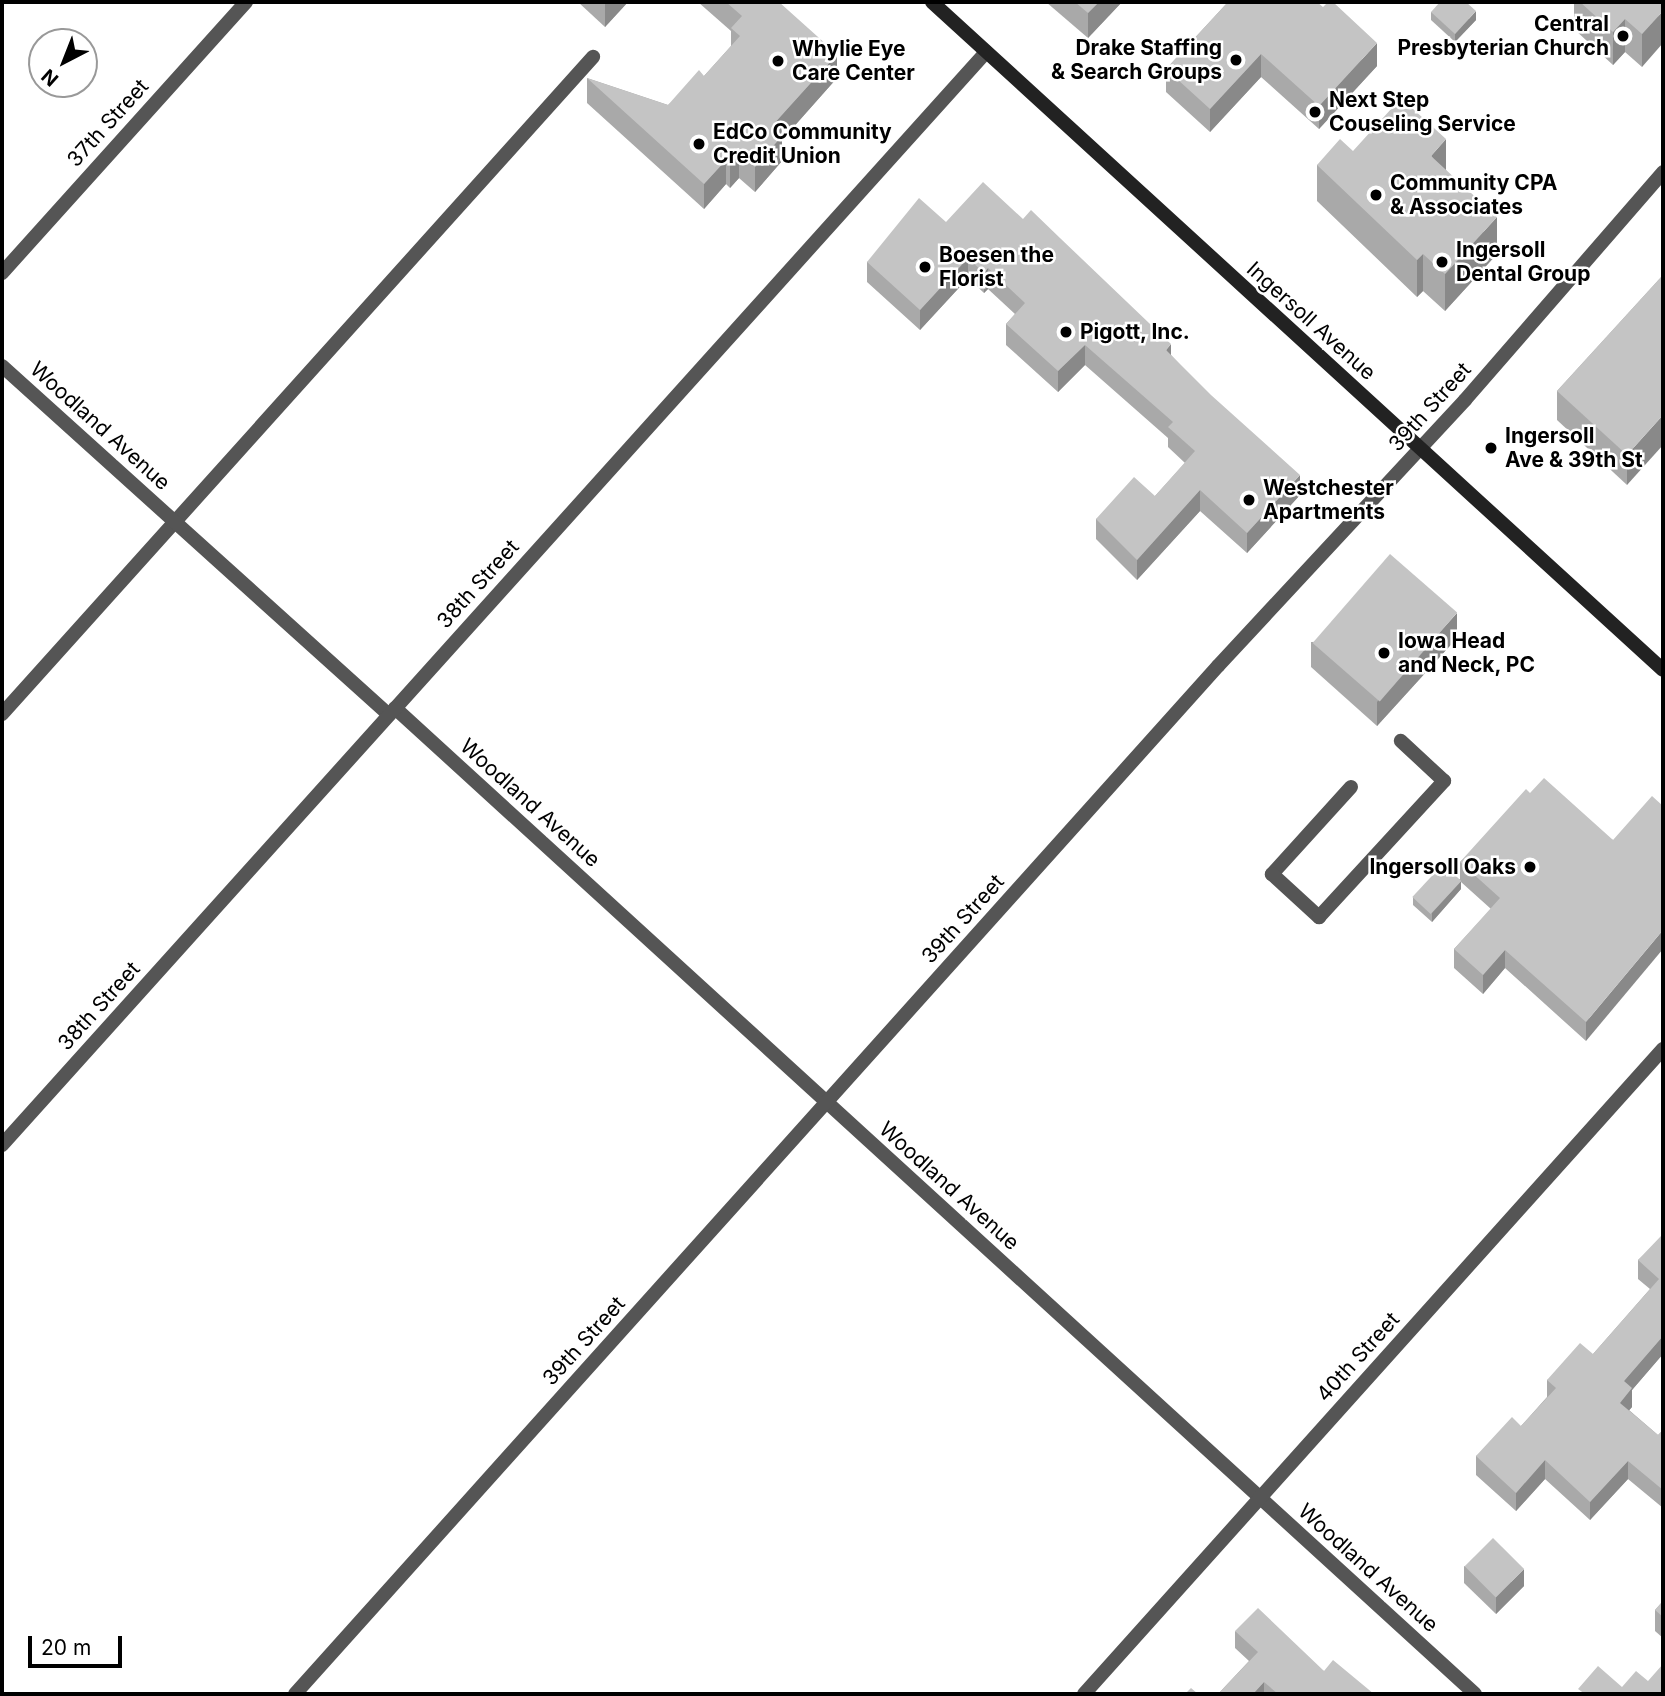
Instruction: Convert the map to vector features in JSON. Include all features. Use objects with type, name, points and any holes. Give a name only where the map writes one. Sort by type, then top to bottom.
[{"type":"main road","name":"Ingersoll Avenue","points":[[932,2],[1663,670]]},
{"type":"street","name":"37th Street","points":[[2,273],[246,2]]},
{"type":"street","name":"38th Street","points":[[2,1145],[986,52]]},
{"type":"street","points":[[2,714],[593,57]]},
{"type":"street","name":"39th Street","points":[[295,1694],[827,1102],[1421,449],[1663,172]]},
{"type":"street","name":"Woodland Avenue","points":[[2,366],[827,1102],[1475,1694]]},
{"type":"street","points":[[1351,787],[1272,874],[1319,916],[1444,781],[1401,741]]},
{"type":"street","name":"40th Street","points":[[1084,1694],[1663,1049]]},
{"type":"building","points":[[726,2],[779,2],[837,54],[771,127],[782,136],[755,167],[739,153],[730,163],[726,160],[704,184],[587,78],[668,105],[699,70],[704,76],[740,36],[731,28],[742,16]]},
{"type":"building","points":[[1075,2],[1099,2],[1088,13]]},
{"type":"building","points":[[1228,2],[1317,2],[1323,7],[1328,2],[1333,2],[1377,43],[1319,106],[1261,54],[1210,109],[1166,69]]},
{"type":"building","points":[[1440,2],[1466,2],[1476,11],[1455,34],[1431,12]]},
{"type":"building","points":[[1580,2],[1663,2],[1663,11],[1642,34],[1625,19],[1613,32]]},
{"type":"building","points":[[1401,98],[1446,139],[1431,156],[1497,217],[1445,274],[1423,254],[1417,260],[1317,165],[1340,139],[1353,151]]},
{"type":"building","points":[[983,182],[1023,219],[1031,210],[1171,344],[1166,350],[1211,395],[1300,475],[1247,533],[1200,490],[1137,560],[1096,519],[1134,477],[1155,496],[1195,451],[1168,427],[1173,422],[1085,345],[1058,371],[1006,324],[1025,303],[988,268],[984,273],[968,258],[920,310],[867,262],[919,198],[946,222]]},
{"type":"building","points":[[1663,275],[1663,415],[1627,455],[1557,391]]},
{"type":"building","name":"Iowa Head and Neck, PC","points":[[1390,554],[1457,612],[1380,701],[1313,643]]},
{"type":"building","points":[[1544,778],[1613,840],[1652,796],[1663,806],[1663,930],[1586,1022],[1505,950],[1483,975],[1454,949],[1500,898],[1460,862],[1526,789],[1530,793]]},
{"type":"building","points":[[1443,864],[1461,881],[1431,914],[1412,897]]},
{"type":"building","points":[[1661,1236],[1663,1336],[1624,1381],[1632,1388],[1620,1403],[1658,1435],[1663,1430],[1663,1490],[1628,1461],[1590,1502],[1545,1460],[1516,1493],[1476,1456],[1512,1417],[1521,1426],[1556,1388],[1547,1380],[1580,1343],[1593,1354],[1659,1279],[1638,1260]]},
{"type":"building","points":[[1493,1538],[1524,1569],[1496,1597],[1465,1566]]},
{"type":"building","points":[[1663,1601],[1663,1617],[1655,1610]]},
{"type":"building","points":[[1258,1608],[1324,1671],[1333,1660],[1374,1694],[1278,1694],[1264,1682],[1253,1694],[1218,1694],[1258,1652],[1235,1631]]},
{"type":"building","points":[[1663,1664],[1663,1694],[1585,1694],[1578,1689],[1598,1666],[1622,1687],[1636,1671],[1648,1681]]},
{"type":"building","points":[[1191,1688],[1198,1694],[1185,1694]]},
{"type":"place","name":"Central Presbyterian Church","points":[[1623,36]]},
{"type":"place","name":"Drake Staffing & Search Groups","points":[[1236,60]]},
{"type":"place","name":"Whylie Eye Care Center","points":[[778,61]]},
{"type":"place","name":"Next Step Couseling Service","points":[[1315,112]]},
{"type":"place","name":"EdCo Community Credit Union","points":[[699,144]]},
{"type":"place","name":"Community CPA & Associates","points":[[1376,195]]},
{"type":"place","name":"Ingersoll Dental Group","points":[[1442,262]]},
{"type":"place","name":"Boesen the Florist","points":[[925,267]]},
{"type":"place","name":"Pigott, Inc.","points":[[1066,332]]},
{"type":"place","name":"Ingersoll Ave & 39th St","points":[[1491,448]]},
{"type":"place","name":"Westchester Apartments","points":[[1249,500]]},
{"type":"place","name":"Iowa Head and Neck, PC","points":[[1384,653]]},
{"type":"place","name":"Ingersoll Oaks","points":[[1530,867]]}]
